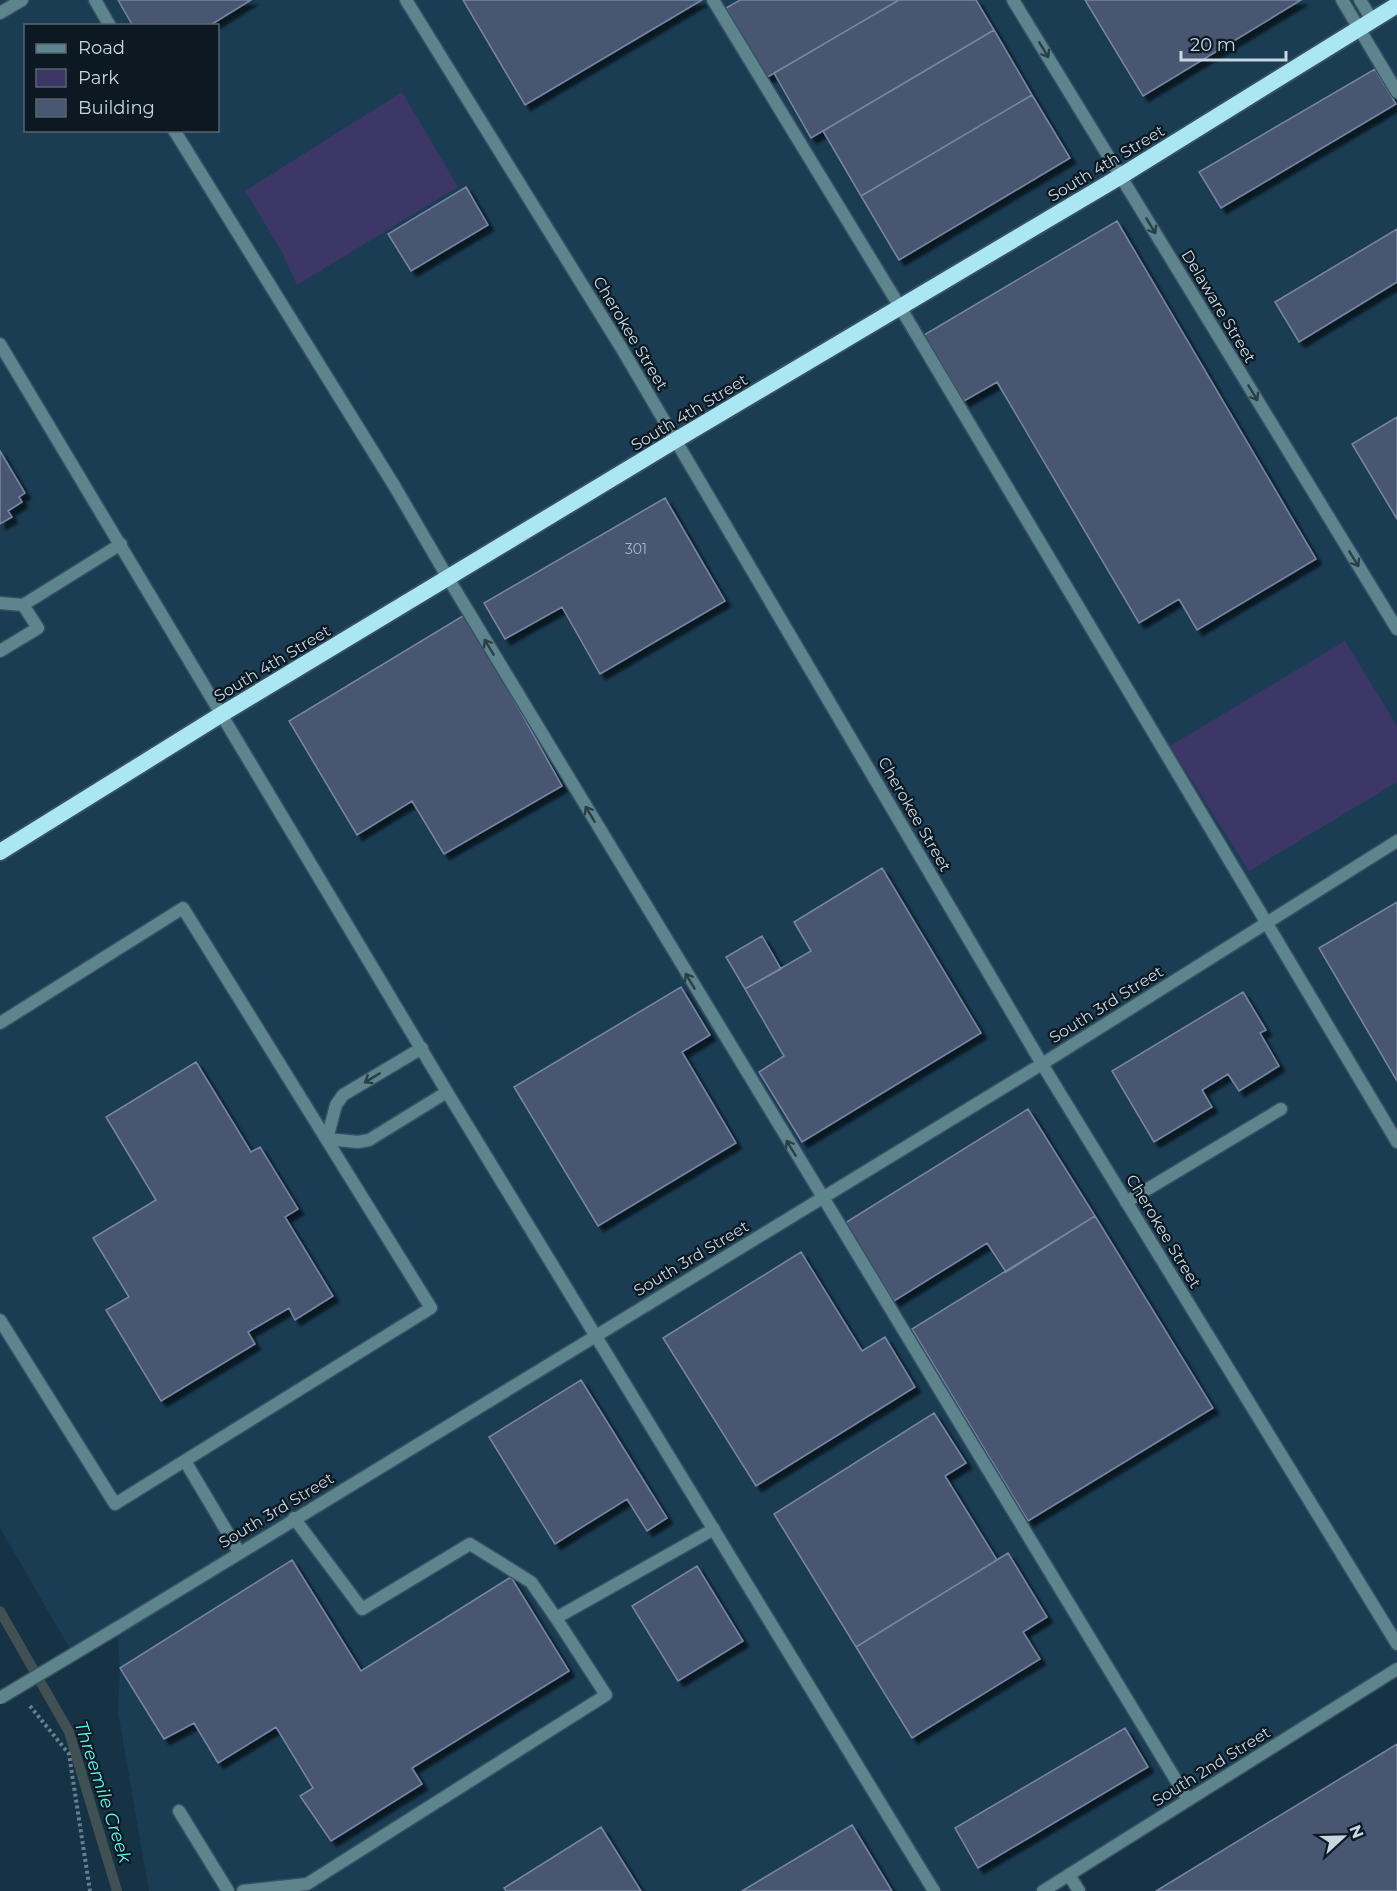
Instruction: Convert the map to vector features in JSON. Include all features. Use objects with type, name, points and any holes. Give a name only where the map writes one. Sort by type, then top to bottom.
[{"type":"highway","name":"South 4th Street","points":[[0,852],[222,714],[676,440],[1121,176],[1397,5]]},
{"type":"street","points":[[0,13],[22,0]]},
{"type":"street","points":[[95,0],[109,24]]},
{"type":"street","name":"Cherokee Street","points":[[406,0],[558,244],[676,440],[1042,1064],[1397,1644]]},
{"type":"street","points":[[713,0],[900,307],[1397,1142]]},
{"type":"street","name":"Delaware Street","points":[[1014,0],[1397,629]]},
{"type":"street","points":[[1342,0],[1366,24]]},
{"type":"street","points":[[1360,0],[1366,24],[1397,92]]},
{"type":"street","points":[[175,132],[395,487],[821,1198],[1188,1800]]},
{"type":"street","points":[[0,344],[447,1092],[934,1891]]},
{"type":"street","points":[[0,603],[23,604],[121,544]]},
{"type":"street","points":[[0,651],[38,628],[23,604]]},
{"type":"street","name":"South 3rd Street","points":[[0,1698],[1042,1064],[1397,841]]},
{"type":"street","points":[[0,1023],[183,908],[431,1308],[115,1504],[0,1320]]},
{"type":"street","points":[[327,1139],[336,1105],[343,1095],[422,1048]]},
{"type":"street","points":[[327,1139],[358,1142],[369,1140],[447,1092]]},
{"type":"street","points":[[1126,1202],[1281,1109]]},
{"type":"street","points":[[185,1461],[239,1552]]},
{"type":"street","points":[[243,1891],[307,1884],[606,1695],[531,1582],[470,1544],[362,1609],[294,1518]]},
{"type":"street","points":[[556,1618],[714,1529]]},
{"type":"street","name":"South 2nd Street","points":[[1043,1891],[1397,1669]]},
{"type":"street","points":[[179,1811],[228,1891]]},
{"type":"street","points":[[1069,1875],[1079,1891]]},
{"type":"path","points":[[27,1702],[69,1754],[90,1891]]},
{"type":"shaded area","points":[[0,0],[1397,0],[1397,1669],[1043,1891],[149,1891],[118,1712],[120,1668],[117,1628],[73,1654],[0,1528]]},
{"type":"green space","points":[[402,92],[458,187],[297,285],[282,252],[245,191]]},
{"type":"green space","points":[[1345,641],[1397,726],[1397,782],[1249,871],[1170,746]]},
{"type":"building","points":[[118,0],[251,0],[212,24],[132,24]]},
{"type":"building","points":[[463,0],[702,0],[525,105]]},
{"type":"building","points":[[740,0],[899,0],[766,78],[726,8]]},
{"type":"building","points":[[899,0],[976,0],[994,30],[811,138],[774,73]]},
{"type":"building","points":[[1085,0],[1301,0],[1143,96]]},
{"type":"building","points":[[994,30],[1032,95],[861,196],[823,131]]},
{"type":"building","points":[[1375,69],[1396,104],[1221,208],[1199,172]]},
{"type":"building","points":[[1032,95],[1070,158],[899,260],[861,196]]},
{"type":"building","points":[[466,187],[488,225],[411,271],[388,234]]},
{"type":"building","points":[[1117,221],[1316,559],[1197,630],[1179,599],[1139,623],[997,382],[964,401],[924,335]]},
{"type":"building","points":[[1397,229],[1397,282],[1299,342],[1275,302]]},
{"type":"building","points":[[1397,417],[1397,519],[1352,444]]},
{"type":"building","points":[[0,451],[25,493],[19,497],[22,502],[8,511],[12,517],[0,524]]},
{"type":"building","points":[[665,498],[725,601],[600,674],[562,607],[505,639],[484,603]]},
{"type":"building","points":[[466,614],[562,786],[444,854],[412,801],[357,835],[289,721]]},
{"type":"building","points":[[882,868],[981,1033],[802,1142],[759,1072],[784,1056],[745,989],[811,951],[794,922]]},
{"type":"building","points":[[1397,902],[1397,1081],[1319,948]]},
{"type":"building","points":[[762,936],[781,969],[745,989],[726,957]]},
{"type":"building","points":[[681,987],[710,1035],[682,1052],[736,1143],[598,1226],[514,1087]]},
{"type":"building","points":[[1243,992],[1266,1030],[1260,1033],[1279,1066],[1239,1091],[1228,1074],[1202,1090],[1212,1107],[1154,1142],[1112,1071]]},
{"type":"building","points":[[196,1062],[251,1152],[260,1147],[298,1209],[285,1217],[333,1296],[295,1320],[289,1308],[248,1332],[255,1344],[161,1401],[106,1310],[129,1297],[93,1238],[156,1200],[106,1117]]},
{"type":"building","points":[[1028,1109],[1095,1216],[1006,1272],[987,1243],[894,1301],[845,1223]]},
{"type":"building","points":[[1095,1216],[1213,1408],[1028,1521],[912,1329]]},
{"type":"building","points":[[801,1252],[862,1351],[885,1337],[915,1387],[756,1486],[663,1338]]},
{"type":"building","points":[[581,1380],[667,1518],[647,1531],[627,1499],[555,1544],[489,1437]]},
{"type":"building","points":[[934,1413],[966,1463],[945,1476],[997,1560],[856,1647],[774,1514]]},
{"type":"building","points":[[1008,1553],[1047,1617],[1023,1632],[1040,1659],[912,1738],[856,1647]]},
{"type":"building","points":[[292,1560],[361,1671],[511,1577],[569,1671],[412,1768],[422,1784],[331,1841],[300,1796],[313,1788],[276,1727],[218,1763],[194,1723],[164,1739],[120,1668]]},
{"type":"building","points":[[697,1566],[743,1641],[678,1681],[632,1606]]},
{"type":"building","points":[[1125,1728],[1148,1767],[978,1868],[955,1828]]},
{"type":"building","points":[[1397,1744],[1397,1891],[1156,1891]]},
{"type":"building","points":[[852,1825],[892,1891],[742,1891]]},
{"type":"building","points":[[601,1827],[641,1891],[506,1891],[504,1888]]},
{"type":"waterway","name":"Threemile Creek","points":[[0,1611],[69,1732],[117,1891]]}]
